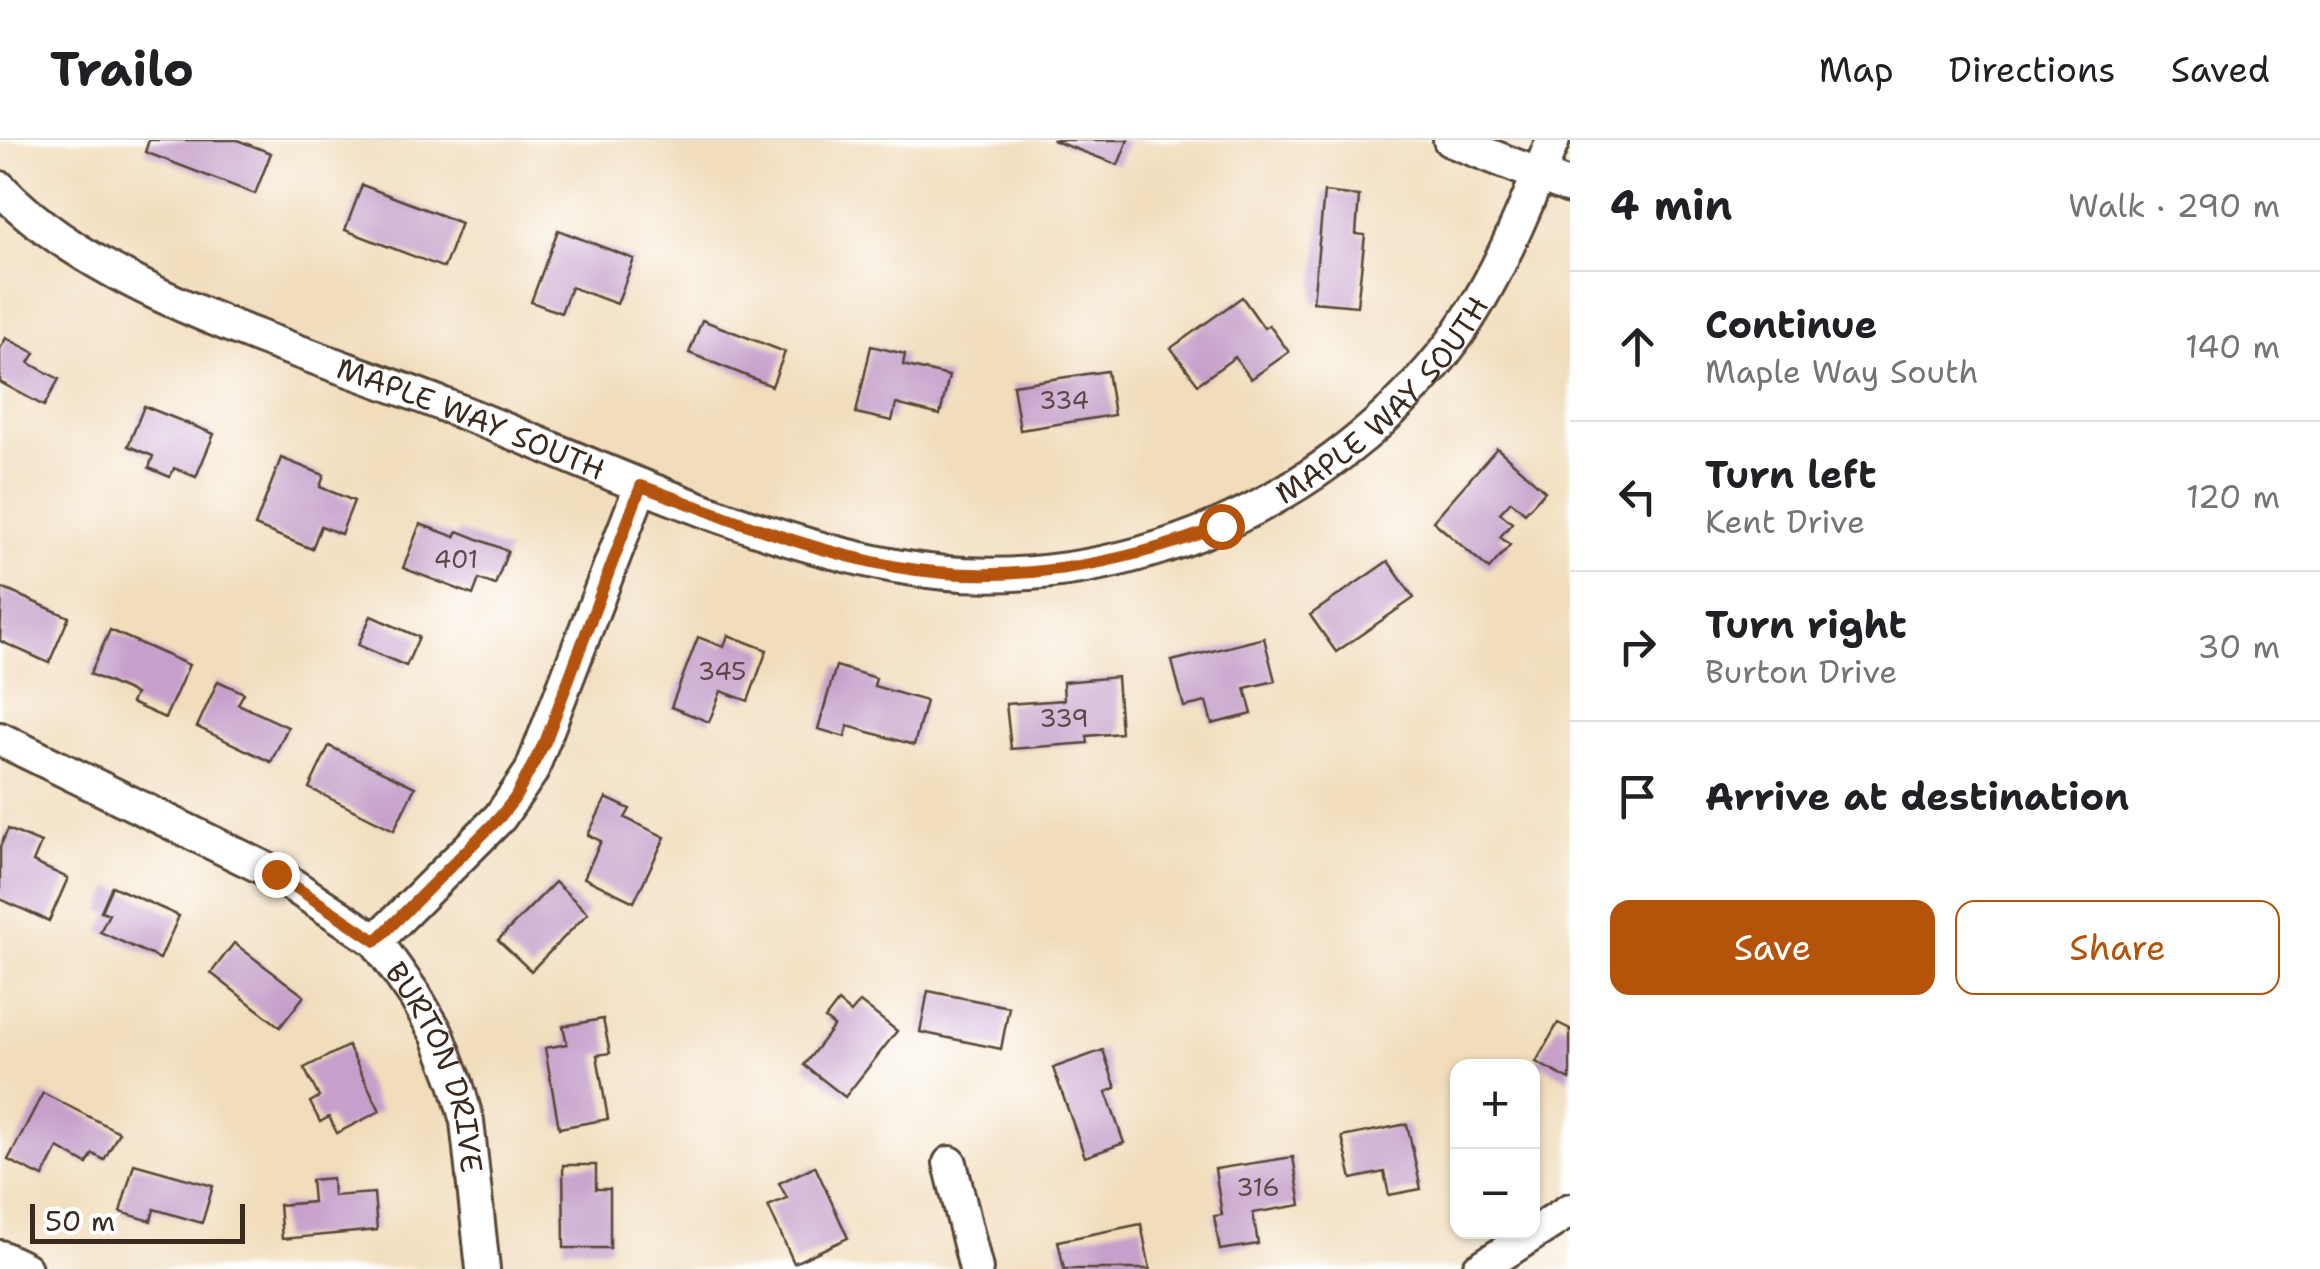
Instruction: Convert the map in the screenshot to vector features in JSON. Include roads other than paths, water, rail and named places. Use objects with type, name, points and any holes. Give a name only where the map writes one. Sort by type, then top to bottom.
[{"type":"street","points":[[1450,140],[1570,188]]},
{"type":"street","name":"MAPLE WAY SOUTH","points":[[0,188],[62,241],[178,302],[641,486],[856,558],[933,572],[1013,574],[1133,556],[1176,544],[1255,510],[1356,441],[1418,382],[1469,318],[1503,253],[1552,140]]},
{"type":"street","points":[[376,941],[500,817],[530,772],[641,486]]},
{"type":"street","name":"BURTON DRIVE","points":[[0,739],[276,874],[376,941],[437,1034],[456,1083],[467,1122],[482,1269]]},
{"type":"street","points":[[950,1163],[976,1269]]},
{"type":"street","points":[[1479,1269],[1570,1210]]},
{"type":"street","points":[[0,1258],[25,1269]]}]
